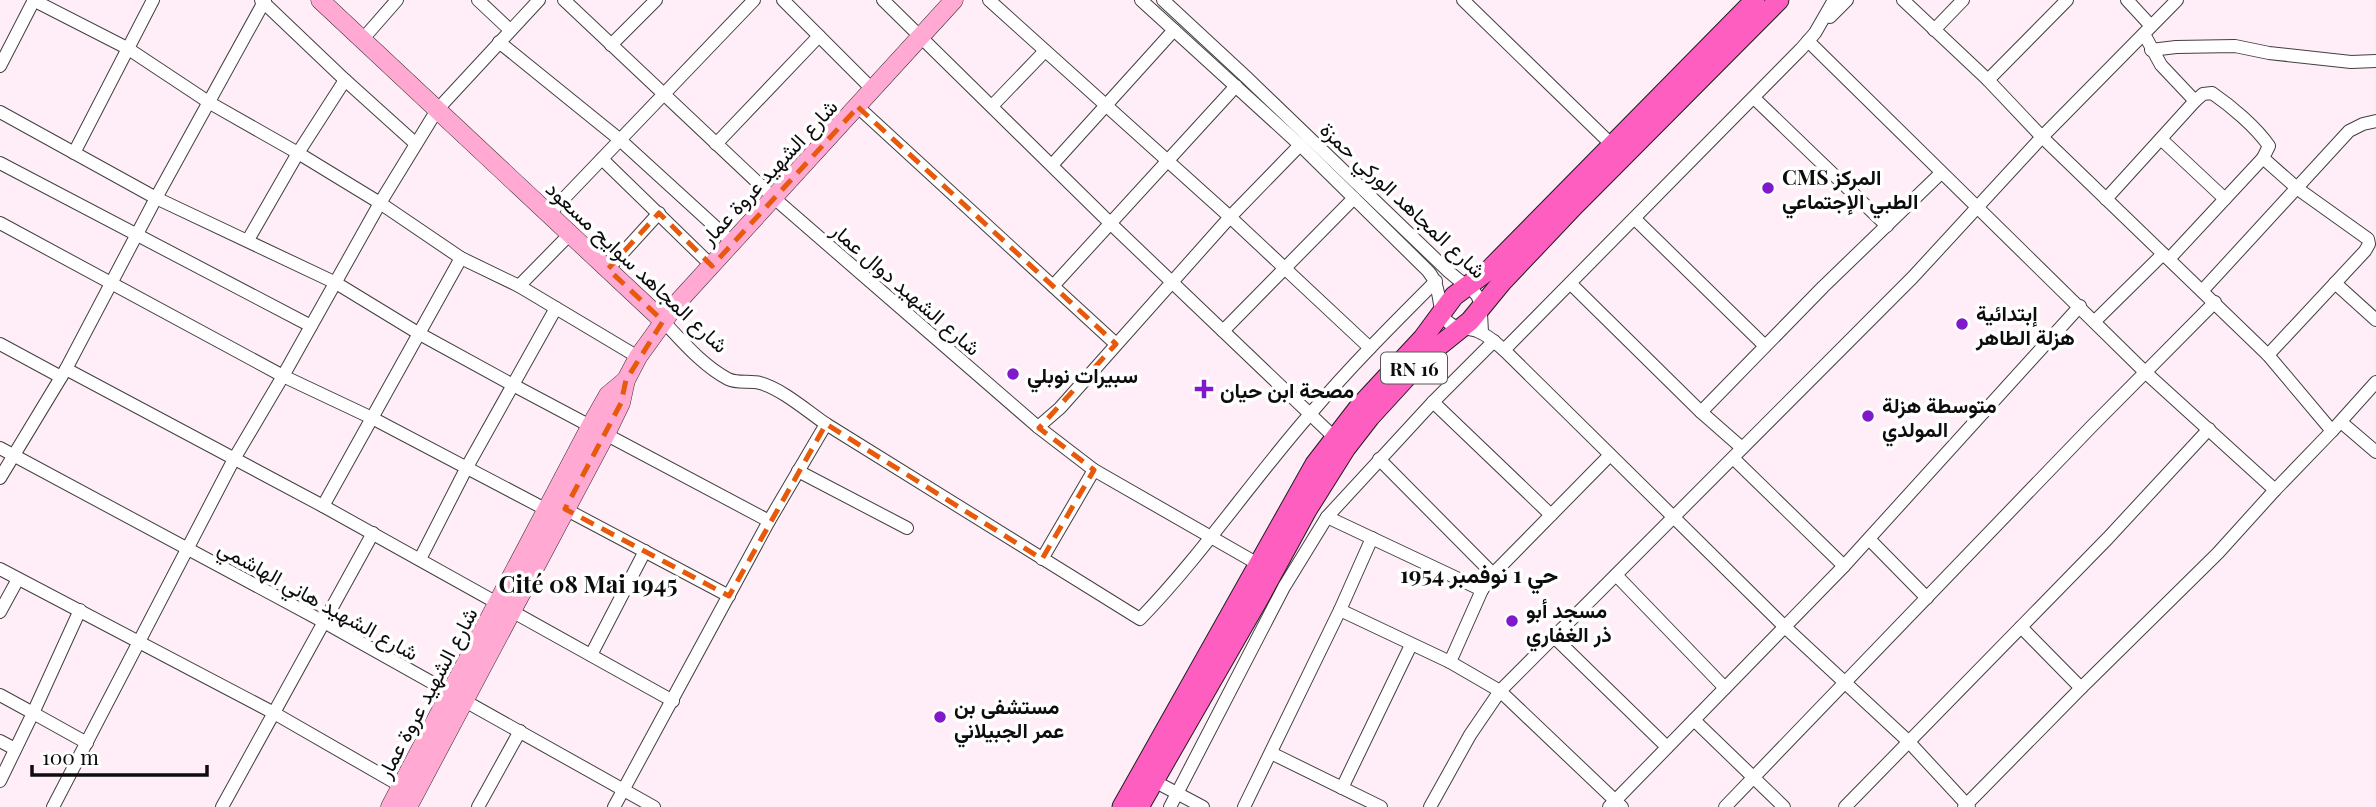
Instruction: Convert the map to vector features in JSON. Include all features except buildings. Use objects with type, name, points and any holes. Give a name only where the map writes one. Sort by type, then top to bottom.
[{"type":"main road","name":"RN 16","points":[[1122,807],[1315,464],[1334,437],[1423,338],[1454,296],[1489,270],[1755,0]]},
{"type":"main road","name":"RN 16","points":[[1139,807],[1307,510],[1346,448],[1370,417],[1425,357],[1472,331],[1481,307],[1584,195],[1779,0]]},
{"type":"street","points":[[0,66],[33,0],[127,48],[210,103],[380,203],[461,258],[519,286],[638,357]]},
{"type":"street","points":[[75,153],[153,0]]},
{"type":"street","name":"شارع المجاهد سوايح مسعود","points":[[320,0],[711,367],[727,379],[760,383],[775,389],[826,424],[1140,619],[1179,578],[1210,538]]},
{"type":"street","points":[[362,40],[397,0]]},
{"type":"street","points":[[478,0],[510,30]]},
{"type":"street","points":[[53,807],[234,459],[380,203],[437,110],[539,0]]},
{"type":"street","name":"شارع الشهيد دوال عمار","points":[[564,0],[774,198],[1038,427],[1094,470],[1258,564]]},
{"type":"street","points":[[611,45],[656,0]]},
{"type":"street","points":[[549,214],[754,0]]},
{"type":"street","points":[[783,0],[873,90]]},
{"type":"street","points":[[883,0],[1109,222],[1334,437]]},
{"type":"street","name":"شارع الشهيد عروة عمار","points":[[408,807],[458,697],[505,608],[565,509],[598,430],[608,395],[626,380],[663,321],[954,0]]},
{"type":"street","points":[[989,0],[1230,217],[1370,348]]},
{"type":"street","name":"شارع المجاهد الوركي حمزة","points":[[1141,0],[1300,145],[1429,271],[1436,281],[1442,313]]},
{"type":"street","points":[[1463,0],[1612,145]]},
{"type":"street","points":[[1811,37],[1834,0]]},
{"type":"street","points":[[1170,807],[1284,587],[1327,517],[1433,402],[1571,284],[1847,0]]},
{"type":"street","points":[[1903,0],[1989,80],[2042,137],[2215,302],[2336,427],[2376,452]]},
{"type":"street","points":[[1934,30],[1963,0]]},
{"type":"street","points":[[1989,80],[2067,0]]},
{"type":"street","points":[[2127,0],[2147,30],[2151,50],[2161,65],[2195,101]]},
{"type":"street","points":[[1430,807],[1471,734],[1500,691],[1913,277],[2042,137],[2177,0]]},
{"type":"street","points":[[0,478],[63,373],[263,1],[416,144]]},
{"type":"street","name":"شارع المجاهد الوركي حمزة","points":[[1167,1],[1448,271],[1478,293],[1481,307]]},
{"type":"street","points":[[1052,165],[1174,30]]},
{"type":"street","points":[[716,144],[819,36]]},
{"type":"street","points":[[1811,37],[1976,208],[2145,372],[2275,489]]},
{"type":"street","points":[[499,42],[619,139],[733,243]]},
{"type":"street","points":[[2151,50],[2235,46],[2269,53],[2351,62],[2376,61]]},
{"type":"street","points":[[992,106],[1045,51]]},
{"type":"street","points":[[248,240],[298,153],[345,80]]},
{"type":"street","points":[[1053,286],[1236,86]]},
{"type":"street","points":[[2095,321],[2225,199],[2263,158],[2269,146],[2262,135],[2226,103],[2212,93],[2203,94],[2106,199]]},
{"type":"street","points":[[1754,98],[1886,226]]},
{"type":"street","points":[[858,107],[1116,344]]},
{"type":"street","points":[[0,112],[156,198],[336,283],[418,333],[769,521]]},
{"type":"street","points":[[2202,291],[2350,131],[2376,121]]},
{"type":"street","points":[[2161,139],[2225,199]]},
{"type":"street","points":[[1038,427],[1060,408],[1230,217],[1300,145]]},
{"type":"street","points":[[2263,158],[2298,188],[2373,240],[2268,355]]},
{"type":"street","points":[[602,159],[712,266]]},
{"type":"street","points":[[0,163],[311,326]]},
{"type":"street","points":[[1701,412],[1941,173]]},
{"type":"street","points":[[1223,331],[1354,198]]},
{"type":"street","points":[[608,269],[659,213]]},
{"type":"street","points":[[1635,219],[1765,346]]},
{"type":"street","points":[[0,223],[283,376],[372,418],[547,510]]},
{"type":"street","points":[[519,286],[570,234]]},
{"type":"street","points":[[323,506],[461,258]]},
{"type":"street","points":[[1210,538],[1310,414],[1436,281]]},
{"type":"street","points":[[2335,283],[2376,320]]},
{"type":"street","points":[[1571,284],[1701,412],[1844,566]]},
{"type":"street","points":[[1725,807],[2215,302]]},
{"type":"street","points":[[1340,611],[1450,662],[1500,691],[1615,805],[1667,747],[1844,566],[2080,306]]},
{"type":"street","points":[[420,559],[467,467],[556,308]]},
{"type":"street","points":[[1442,313],[1450,324],[1472,331],[1499,345],[1785,627],[1909,742],[1967,806],[2081,688],[2218,553],[2376,382]]},
{"type":"street","points":[[0,344],[63,373],[323,506],[673,701]]},
{"type":"street","points":[[1433,402],[1551,515]]},
{"type":"street","points":[[614,807],[769,521],[826,424]]},
{"type":"street","points":[[1845,807],[2108,538],[2209,429]]},
{"type":"street","name":"شارع الشهيد عروة عمار","points":[[505,608],[547,510],[598,430]]},
{"type":"street","name":"شارع الشهيد هاني الهاشمي","points":[[0,448],[324,622],[653,807]]},
{"type":"street","points":[[1450,662],[1482,590],[1493,574],[1610,455]]},
{"type":"street","points":[[1379,459],[1493,574]]},
{"type":"street","points":[[1042,559],[1094,470]]},
{"type":"street","points":[[798,471],[907,528]]},
{"type":"street","points":[[565,509],[729,596]]},
{"type":"street","points":[[1327,517],[1482,590]]},
{"type":"street","points":[[222,807],[373,533]]},
{"type":"street","points":[[1244,807],[1340,611],[1372,538]]},
{"type":"street","points":[[1868,539],[1927,598]]},
{"type":"street","points":[[591,655],[645,551]]},
{"type":"street","points":[[0,569],[274,713],[401,786]]},
{"type":"street","points":[[1616,575],[1725,688]]},
{"type":"street","points":[[0,612],[18,579]]},
{"type":"street","points":[[0,781],[80,610]]},
{"type":"street","points":[[2021,627],[2081,688]]},
{"type":"street","points":[[1553,636],[1667,747]]},
{"type":"street","points":[[1342,788],[1411,645]]},
{"type":"street","points":[[0,695],[87,743]]},
{"type":"street","name":"شارع الشهيد عروة عمار","points":[[390,807],[458,697]]},
{"type":"street","points":[[1694,720],[1784,807]]},
{"type":"street","points":[[478,807],[520,731]]},
{"type":"street","points":[[0,741],[15,749]]},
{"type":"street","points":[[1271,753],[1342,788],[1355,801],[1381,807]]},
{"type":"street","points":[[1154,781],[1203,807]]},
{"type":"highlighted area","points":[[858,107],[1116,344],[1039,428],[1094,470],[1042,559],[826,424],[729,596],[565,509],[621,403],[626,380],[663,321],[608,269],[659,213],[712,266]]},
{"type":"place","name":"CMS المركز الطبي الإجتماعي","points":[[1768,188]]},
{"type":"place","name":"إبتدائية هزلة الطاهر","points":[[1962,324]]},
{"type":"place","name":"سبيرات نوبلي","points":[[1013,374]]},
{"type":"place","name":"مصحة ابن حيان","points":[[1204,389]]},
{"type":"place","name":"متوسطة هزلة المولدي","points":[[1868,416]]},
{"type":"place","name":"مسجد أبو ذر الغفاري","points":[[1512,621]]},
{"type":"place","name":"مستشفى بن عمر الجبيلاني","points":[[940,717]]},
{"type":"district","name":"حي 1 نوفمبر 1954","points":[[1479,573]]},
{"type":"district","name":"Cité 08 Mai 1945","points":[[588,583]]}]
